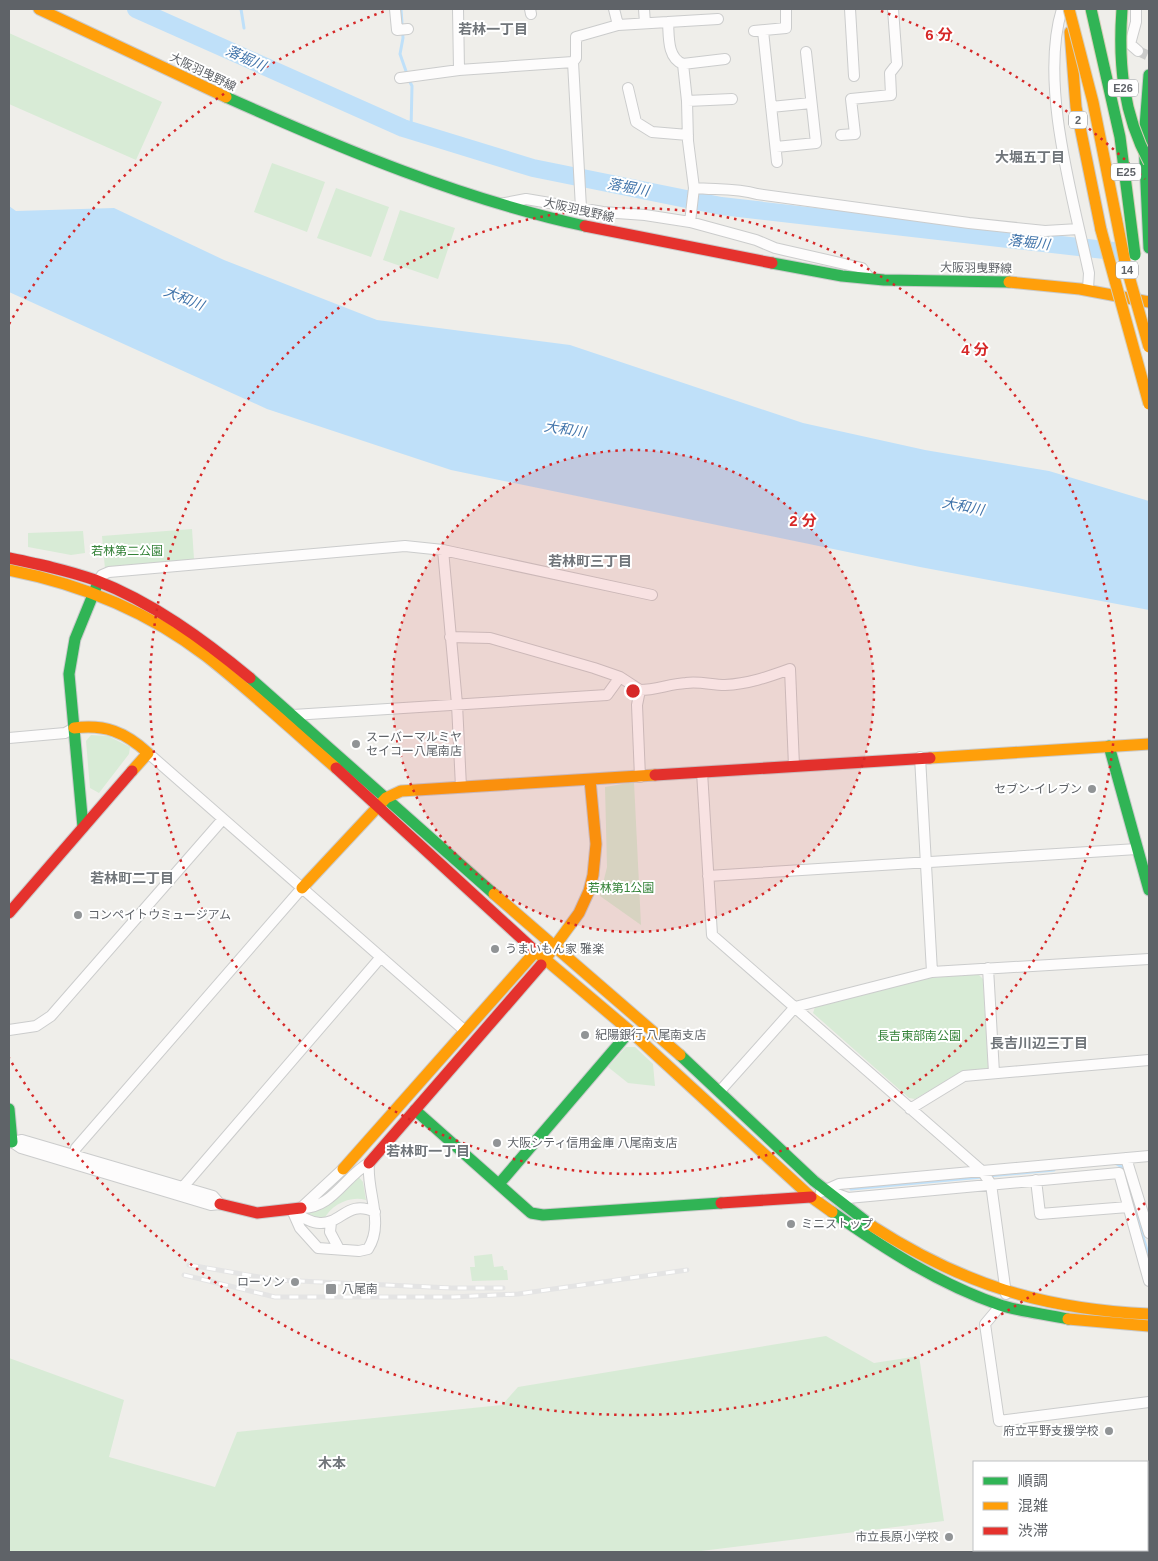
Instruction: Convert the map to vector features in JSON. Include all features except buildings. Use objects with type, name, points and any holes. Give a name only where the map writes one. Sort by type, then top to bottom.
[{"type":"main road","name":"大阪羽曳野線","points":[[39,9],[236,103],[336,146],[499,204],[578,225],[843,276],[870,279],[1010,282],[1088,289],[1149,302]]},
{"type":"main road","name":"2","points":[[1070,9],[1070,42],[1076,108],[1101,230],[1149,404]]},
{"type":"main road","name":"14","points":[[1070,9],[1093,102],[1125,262],[1149,347]]},
{"type":"main road","name":"E25","points":[[1091,9],[1120,138],[1149,338]]},
{"type":"main road","name":"E26","points":[[1122,9],[1120,57],[1124,94],[1131,125],[1149,162]]},
{"type":"main road","name":"E26","points":[[1149,75],[1144,140],[1149,248]]},
{"type":"main road","points":[[9,558],[47,566],[161,612],[229,658],[293,715],[536,951],[630,1031],[810,1196],[885,1250],[944,1281],[1001,1305],[1081,1322],[1149,1326]]},
{"type":"main road","points":[[9,570],[96,587],[176,635],[206,656],[552,946],[720,1091],[825,1190],[898,1245],[960,1276],[1006,1294],[1068,1308],[1149,1314]]},
{"type":"main road","points":[[84,827],[74,728],[70,655],[75,633],[96,587]]},
{"type":"main road","points":[[9,913],[148,753],[121,731],[99,726],[74,728]]},
{"type":"main road","points":[[302,888],[382,802],[401,791],[1149,744]]},
{"type":"main road","points":[[1109,746],[1149,890]]},
{"type":"main road","points":[[369,1163],[546,960],[552,946],[569,928],[582,907],[594,880],[594,830],[590,780]]},
{"type":"main road","points":[[343,1169],[464,1030],[536,951],[552,946]]},
{"type":"main road","points":[[499,1184],[630,1031]]},
{"type":"main road","points":[[9,1109],[10,1142]]},
{"type":"main road","points":[[415,1110],[531,1213],[543,1215],[810,1196]]},
{"type":"main road","points":[[220,1204],[257,1213],[296,1209]]},
{"type":"street","points":[[394,9],[402,30]]},
{"type":"street","points":[[458,9],[460,70]]},
{"type":"street","points":[[614,9],[618,25]]},
{"type":"street","points":[[644,9],[645,23]]},
{"type":"street","points":[[777,162],[771,107],[758,31],[786,28],[786,9]]},
{"type":"street","points":[[850,9],[854,76]]},
{"type":"street","points":[[841,135],[855,134],[851,99],[891,95],[890,73],[897,64],[893,9]]},
{"type":"street","points":[[1062,9],[1054,43],[1056,97],[1089,273],[1088,289]]},
{"type":"street","points":[[1136,9],[1136,22],[1130,44],[1138,52]]},
{"type":"street","points":[[580,203],[573,62],[576,58],[576,37],[618,25],[718,19]]},
{"type":"street","points":[[668,22],[673,55],[677,62],[683,64],[725,59]]},
{"type":"street","points":[[776,147],[816,143],[806,52]]},
{"type":"street","points":[[406,77],[460,70],[573,62]]},
{"type":"street","points":[[683,64],[694,188],[690,222]]},
{"type":"street","points":[[628,88],[636,122],[652,132],[688,135]]},
{"type":"street","points":[[687,101],[732,99]]},
{"type":"street","points":[[771,107],[811,103]]},
{"type":"street","points":[[694,188],[716,190],[736,188],[757,194],[969,223],[1080,233]]},
{"type":"street","points":[[499,204],[526,198],[580,203],[690,222],[756,240],[775,248],[862,268],[870,279]]},
{"type":"street","points":[[96,587],[102,575],[109,572],[405,546],[442,550],[652,595]]},
{"type":"street","points":[[442,550],[457,704],[461,787]]},
{"type":"street","points":[[450,637],[490,638],[620,677],[640,690],[657,690],[669,684],[698,682],[723,685],[751,683],[790,669],[794,766]]},
{"type":"street","points":[[293,715],[607,695],[620,677]]},
{"type":"street","points":[[640,690],[638,704],[640,777]]},
{"type":"street","points":[[9,738],[65,733],[74,728]]},
{"type":"street","points":[[148,753],[464,1030]]},
{"type":"street","points":[[920,757],[924,862],[932,972]]},
{"type":"street","points":[[702,772],[712,935],[982,1171],[991,1184],[1006,1294]]},
{"type":"street","points":[[9,1030],[36,1026],[51,1016],[223,819]]},
{"type":"street","points":[[708,876],[1137,849]]},
{"type":"street","points":[[73,1159],[76,1148],[302,888]]},
{"type":"street","points":[[183,1187],[381,957]]},
{"type":"street","points":[[720,1091],[794,1007],[932,972],[1149,959]]},
{"type":"street","points":[[988,968],[994,1073]]},
{"type":"street","points":[[910,1109],[964,1076],[1149,1060]]},
{"type":"street","points":[[10,1142],[22,1140],[211,1205],[220,1204]]},
{"type":"street","points":[[810,1196],[839,1184],[1149,1156]]},
{"type":"street","points":[[1126,1158],[1149,1233]]},
{"type":"street","points":[[73,1159],[214,1196],[220,1204]]},
{"type":"street","points":[[296,1209],[309,1208],[326,1201],[362,1167],[369,1163]]},
{"type":"street","points":[[296,1209],[300,1228],[318,1248],[359,1251],[368,1248],[374,1239],[375,1212],[368,1173],[369,1163]]},
{"type":"street","points":[[296,1209],[343,1169]]},
{"type":"street","points":[[825,1190],[848,1198],[1119,1173],[1149,1281]]},
{"type":"street","points":[[1036,1180],[1040,1214],[1128,1207]]},
{"type":"street","points":[[339,1249],[330,1232],[331,1222],[337,1216],[357,1208],[366,1208],[375,1212]]},
{"type":"street","points":[[296,1209],[311,1222],[331,1222]]},
{"type":"street","points":[[1001,1305],[986,1324],[998,1421],[1149,1402]]},
{"type":"green space","points":[[9,33],[162,102],[136,160],[9,104]]},
{"type":"green space","points":[[272,163],[325,182],[307,232],[254,212]]},
{"type":"green space","points":[[336,188],[389,207],[371,257],[317,238]]},
{"type":"green space","points":[[400,210],[455,228],[438,279],[383,260]]},
{"type":"green space","name":"若林第二公園","points":[[192,529],[194,559],[105,569],[102,536]]},
{"type":"green space","points":[[83,531],[85,553],[71,555],[28,547],[28,533]]},
{"type":"green space","points":[[91,735],[108,736],[130,747],[129,754],[99,793],[90,788],[86,741]]},
{"type":"green space","name":"若林第1公園","points":[[634,782],[641,925],[600,896],[607,867],[605,787]]},
{"type":"green space","name":"長吉東部南公園","points":[[978,974],[983,979],[988,1069],[963,1071],[915,1099],[909,1098],[813,1013],[815,1007],[930,978]]},
{"type":"green space","points":[[626,1047],[635,1047],[653,1064],[655,1086],[628,1083],[608,1067]]},
{"type":"green space","points":[[358,1176],[363,1182],[366,1200],[354,1199],[342,1202],[331,1209],[324,1219],[318,1219],[307,1213],[316,1210]]},
{"type":"green space","points":[[492,1254],[494,1267],[503,1266],[504,1270],[507,1270],[508,1280],[472,1281],[470,1267],[475,1267],[474,1256]]},
{"type":"green space","points":[[826,1336],[874,1363],[919,1356],[944,1521],[693,1552],[9,1552],[9,1358],[124,1400],[109,1457],[215,1487],[237,1432],[502,1405],[518,1387]]},
{"type":"water","name":"大和川","points":[[9,206],[16,211],[114,208],[224,260],[377,320],[570,345],[803,423],[925,450],[1049,471],[1149,501],[1149,610],[920,567],[451,470],[267,409],[9,292]]},
{"type":"waterway","name":"落堀川","points":[[136,9],[403,128],[533,168],[721,206],[1122,252]]},
{"type":"waterway","points":[[241,9],[244,28]]},
{"type":"waterway","points":[[401,9],[403,38],[400,54],[407,74]]},
{"type":"waterway","points":[[409,80],[412,86],[411,130]]},
{"type":"waterway","points":[[1115,1163],[1122,1167],[1149,1257]]},
{"type":"waterway","points":[[988,1176],[1054,1170]]},
{"type":"waterway","points":[[851,1189],[982,1177]]},
{"type":"tunnel","points":[[1138,51],[1149,56]]},
{"type":"railway","points":[[189,1265],[277,1280],[452,1288],[503,1288]]},
{"type":"railway","points":[[184,1275],[275,1297],[453,1297],[518,1294],[687,1270]]},
{"type":"traffic: fast","points":[[1091,9],[1120,137],[1135,255]]},
{"type":"traffic: fast","points":[[1122,9],[1121,49],[1124,88],[1133,125],[1149,162]]},
{"type":"traffic: fast","points":[[1149,75],[1144,140],[1149,248]]},
{"type":"traffic: fast","points":[[226,97],[402,171],[493,202],[585,226]]},
{"type":"traffic: fast","points":[[772,263],[842,276],[884,280],[1009,282]]},
{"type":"traffic: fast","points":[[83,827],[69,674],[75,639],[97,585]]},
{"type":"traffic: fast","points":[[250,678],[494,894]]},
{"type":"traffic: fast","points":[[1109,746],[1149,890]]},
{"type":"traffic: fast","points":[[499,1184],[630,1031]]},
{"type":"traffic: fast","points":[[680,1055],[814,1181],[872,1226]]},
{"type":"traffic: fast","points":[[9,1109],[12,1142],[9,1141]]},
{"type":"traffic: fast","points":[[415,1110],[531,1213],[543,1215],[721,1203]]},
{"type":"traffic: fast","points":[[832,1212],[913,1265],[955,1287],[1000,1305],[1068,1319]]},
{"type":"traffic: slow","points":[[39,9],[226,97]]},
{"type":"traffic: slow","points":[[1069,9],[1093,102],[1125,262],[1149,347]]},
{"type":"traffic: slow","points":[[1070,32],[1076,107],[1101,230]]},
{"type":"traffic: slow","points":[[1101,230],[1149,404]]},
{"type":"traffic: slow","points":[[1009,282],[1080,289],[1149,302]]},
{"type":"traffic: slow","points":[[9,570],[62,583],[88,592],[137,613],[161,626],[184,640],[223,669],[336,768]]},
{"type":"traffic: slow","points":[[74,728],[95,727],[105,729],[114,731],[131,740],[148,753],[132,771]]},
{"type":"traffic: slow","points":[[930,758],[1149,744]]},
{"type":"traffic: slow","points":[[302,888],[386,798],[401,791],[655,775]]},
{"type":"traffic: slow","points":[[541,965],[579,913],[589,891],[593,875],[596,844],[590,780]]},
{"type":"traffic: slow","points":[[494,894],[680,1055]]},
{"type":"traffic: slow","points":[[343,1169],[536,951],[544,948]]},
{"type":"traffic: slow","points":[[533,949],[630,1031],[811,1197],[832,1212]]},
{"type":"traffic: slow","points":[[872,1226],[938,1264],[1004,1290],[1073,1306],[1149,1314]]},
{"type":"traffic: slow","points":[[1068,1319],[1149,1326]]},
{"type":"traffic: jam","points":[[585,226],[772,263]]},
{"type":"traffic: jam","points":[[9,558],[84,576],[137,599],[157,610],[214,649],[250,678]]},
{"type":"traffic: jam","points":[[655,775],[930,758]]},
{"type":"traffic: jam","points":[[336,768],[533,949]]},
{"type":"traffic: jam","points":[[9,913],[132,771]]},
{"type":"traffic: jam","points":[[369,1163],[541,965]]},
{"type":"traffic: jam","points":[[721,1203],[811,1197]]},
{"type":"traffic: jam","points":[[220,1204],[257,1213],[301,1208]]},
{"type":"place","name":"スーバーマルミヤ セイコー八尾南店","points":[[356,744]]},
{"type":"place","name":"セブン-イレブン","points":[[1092,789]]},
{"type":"place","name":"コンペイトウミュージアム","points":[[78,915]]},
{"type":"place","name":"うまいもん家 雅楽","points":[[495,949]]},
{"type":"place","name":"紀陽銀行 八尾南支店","points":[[585,1035]]},
{"type":"place","name":"大阪シティ信用金庫 八尾南支店","points":[[497,1143]]},
{"type":"place","name":"ミニストップ","points":[[791,1224]]},
{"type":"place","name":"ローソン","points":[[295,1282]]},
{"type":"place","name":"八尾南","points":[[331,1289]]},
{"type":"place","name":"府立平野支援学校","points":[[1109,1431]]},
{"type":"place","name":"市立長原小学校","points":[[949,1537]]},
{"type":"district","name":"若林一丁目","points":[[493,29]]},
{"type":"district","name":"大堀五丁目","points":[[1030,157]]},
{"type":"district","name":"若林町三丁目","points":[[590,561]]},
{"type":"district","name":"若林町二丁目","points":[[132,878]]},
{"type":"district","name":"長吉川辺三丁目","points":[[1039,1043]]},
{"type":"district","name":"若林町一丁目","points":[[428,1151]]},
{"type":"district","name":"木本","points":[[332,1463]]}]
